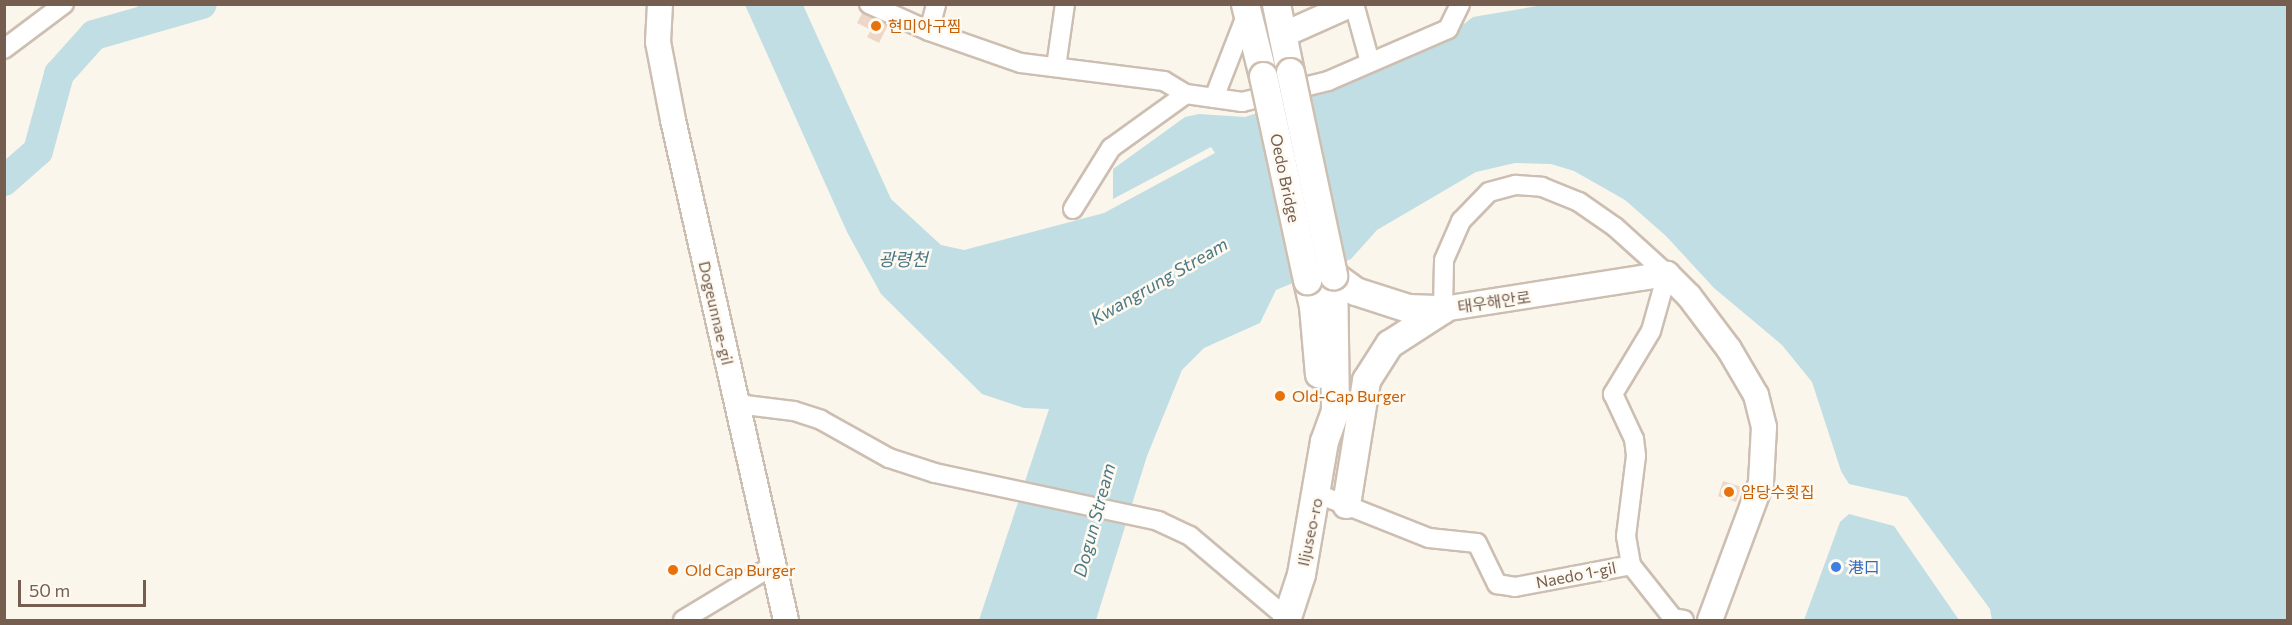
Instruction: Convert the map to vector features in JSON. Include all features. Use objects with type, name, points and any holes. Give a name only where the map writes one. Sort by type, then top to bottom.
[{"type":"main road","points":[[1276,4],[1285,34]]},
{"type":"main road","name":"Oedo Bridge","points":[[1246,9],[1263,76],[1307,280]]},
{"type":"main road","name":"Oedo Bridge","points":[[1285,34],[1290,72],[1333,275]]},
{"type":"main road","points":[[1333,275],[1355,291],[1408,308],[1443,309]]},
{"type":"main road","name":"Iljuseo-ro","points":[[1287,619],[1301,574],[1318,494],[1324,441],[1335,411],[1333,275]]},
{"type":"main road","name":"Iljuseo-ro","points":[[1307,280],[1318,347],[1318,407],[1324,441]]},
{"type":"main road","points":[[1346,504],[1366,380],[1389,344],[1443,309]]},
{"type":"street","points":[[4,49],[64,4]]},
{"type":"street","name":"Dogeunnae-gil","points":[[660,4],[658,42],[673,120],[786,621]]},
{"type":"street","points":[[869,4],[928,31],[1021,63],[1164,81],[1186,94],[1242,102],[1328,81],[1448,29],[1460,4]]},
{"type":"street","points":[[928,31],[936,4]]},
{"type":"street","points":[[1056,67],[1065,4]]},
{"type":"street","points":[[1285,34],[1353,4],[1370,62]]},
{"type":"street","points":[[1214,98],[1246,9]]},
{"type":"street","points":[[1073,209],[1111,148],[1186,94]]},
{"type":"street","name":"태우해안로","points":[[1667,274],[1443,309],[1444,260],[1461,221],[1489,192],[1516,185],[1542,187],[1579,202],[1615,226],[1667,274],[1689,296],[1729,349],[1756,395],[1764,427],[1761,483],[1710,621]]},
{"type":"street","name":"Naedo 1-gil","points":[[1318,494],[1429,538],[1476,543],[1497,584],[1515,587],[1631,565],[1626,536],[1635,447],[1613,394],[1651,331],[1667,274]]},
{"type":"street","points":[[737,404],[794,411],[821,420],[889,458],[986,485],[1158,520],[1190,536],[1287,619]]},
{"type":"street","points":[[1631,565],[1673,618],[1684,621]]},
{"type":"street","points":[[683,621],[772,566]]},
{"type":"water","points":[[140,4],[202,5],[94,35]]},
{"type":"water","points":[[1549,4],[2287,5],[2287,620],[1804,620],[1840,522],[1849,514],[1849,484],[1841,471],[1812,382],[1782,345],[1714,288],[1666,236],[1625,200],[1574,171],[1551,164],[1515,163],[1476,172],[1377,230],[1351,259],[1276,290],[1260,323],[1204,348],[1182,370],[1147,456],[1096,620],[979,620],[1049,409],[1024,408],[982,394],[881,294],[847,232],[745,5],[803,5],[891,199],[941,245],[964,250],[1104,213],[1215,153],[1211,147],[1113,199],[1113,169],[1185,117],[1199,114],[1245,117],[1319,93],[1452,33],[1473,17]]},
{"type":"pier","points":[[1849,484],[1907,497],[1990,609],[1992,620],[1959,620],[1894,526],[1849,514]]},
{"type":"building","name":"현미아구찜","points":[[862,13],[888,25],[879,43],[867,37],[871,30],[857,23]]},
{"type":"building","name":"암당수횟집","points":[[1723,481],[1741,487],[1736,502],[1718,496]]},
{"type":"waterway","name":"Kwangrung Stream","points":[[4,181],[38,151],[59,74],[94,35],[202,4]]},
{"type":"place","name":"현미아구찜","points":[[876,26]]},
{"type":"place","name":"Old-Cap Burger","points":[[1280,396]]},
{"type":"place","name":"암당수횟집","points":[[1729,492]]},
{"type":"place","name":"港口","points":[[1836,567]]},
{"type":"place","name":"Old Cap Burger","points":[[673,570]]},
{"type":"water label","name":"광령천","points":[[903,259]]},
{"type":"water label","name":"Dogun Stream","points":[[1094,520]]}]
